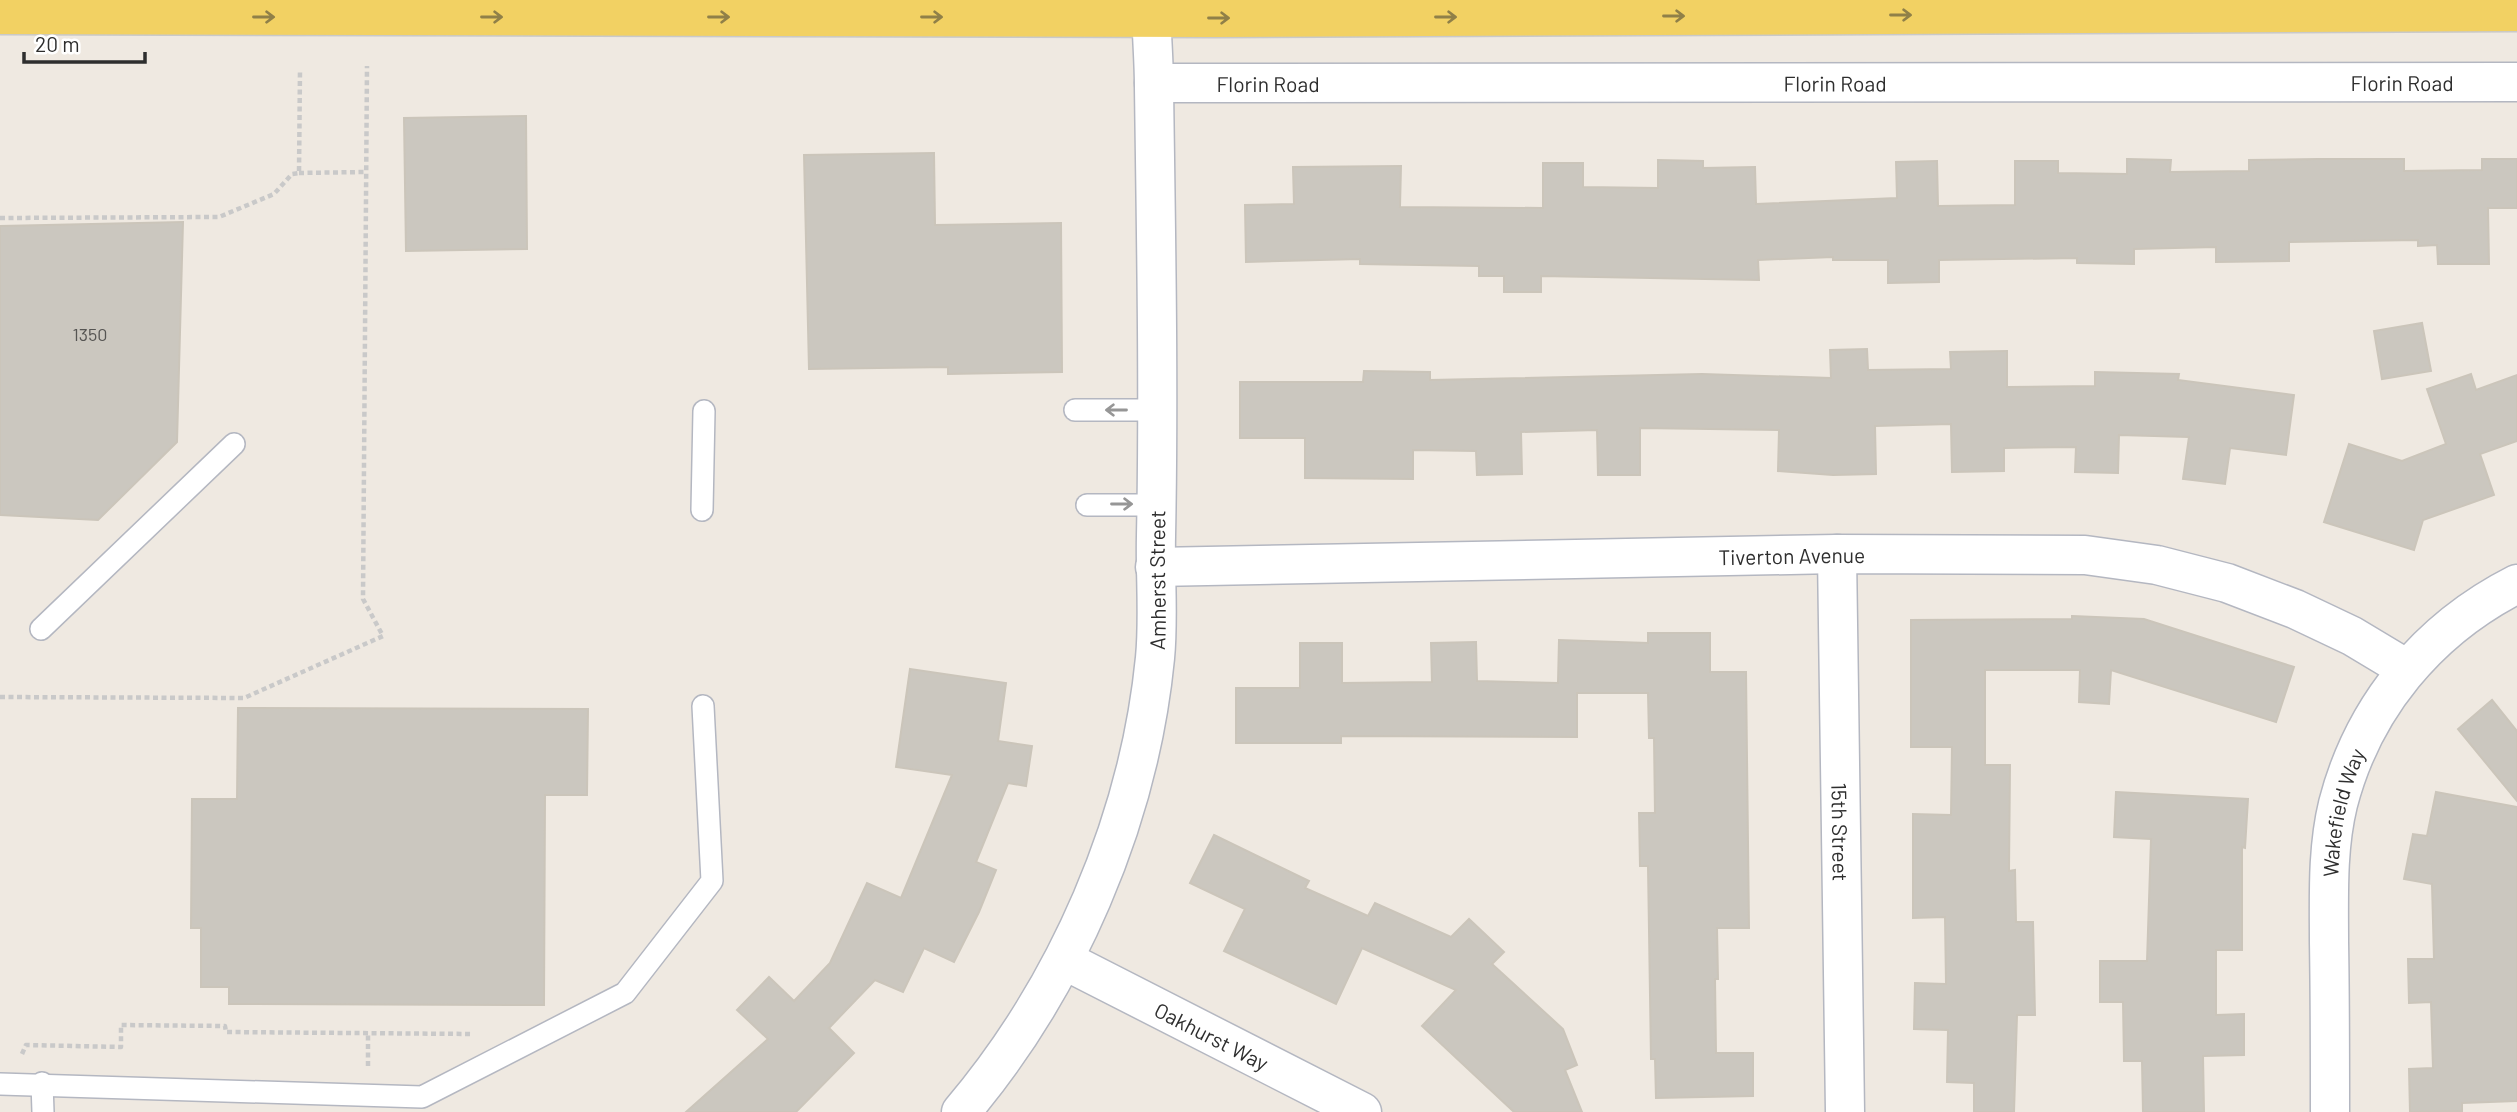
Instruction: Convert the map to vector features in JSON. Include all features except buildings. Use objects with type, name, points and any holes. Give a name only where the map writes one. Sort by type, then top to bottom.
[{"type":"main road","points":[[0,15],[1151,9],[2517,12]]},
{"type":"street","name":"Amherst Street","points":[[961,1112],[1022,1028],[1063,960],[1119,824],[1139,749],[1155,657],[1157,410],[1151,9]]},
{"type":"street","name":"Florin Road","points":[[1154,83],[2517,82]]},
{"type":"street","name":"Tiverton Avenue","points":[[1155,567],[1837,554],[2085,555],[2157,565],[2227,583],[2295,609],[2352,636],[2407,669]]},
{"type":"street","name":"15th Street","points":[[1837,554],[1844,1112]]},
{"type":"street","name":"Wakefield Way","points":[[2330,1112],[2329,862],[2338,805],[2357,750],[2385,698],[2407,669],[2485,600],[2517,584]]},
{"type":"street","name":"Oakhurst Way","points":[[1063,960],[1362,1112]]},
{"type":"lane","points":[[1075,410],[1157,410]]},
{"type":"lane","points":[[702,510],[704,411]]},
{"type":"lane","points":[[41,629],[234,444]]},
{"type":"lane","points":[[1087,505],[1157,505]]},
{"type":"lane","points":[[4,1084],[43,1083],[422,1097],[625,993],[712,881],[703,706]]},
{"type":"lane","points":[[43,1083],[43,1112]]},
{"type":"path","points":[[0,697],[244,698],[383,636],[363,599],[367,66]]},
{"type":"path","points":[[299,173],[300,70]]},
{"type":"path","points":[[0,218],[219,217],[274,194],[292,173],[366,172]]},
{"type":"path","points":[[4,1084],[26,1045],[121,1046],[121,1025],[225,1026],[226,1032],[474,1034]]}]
